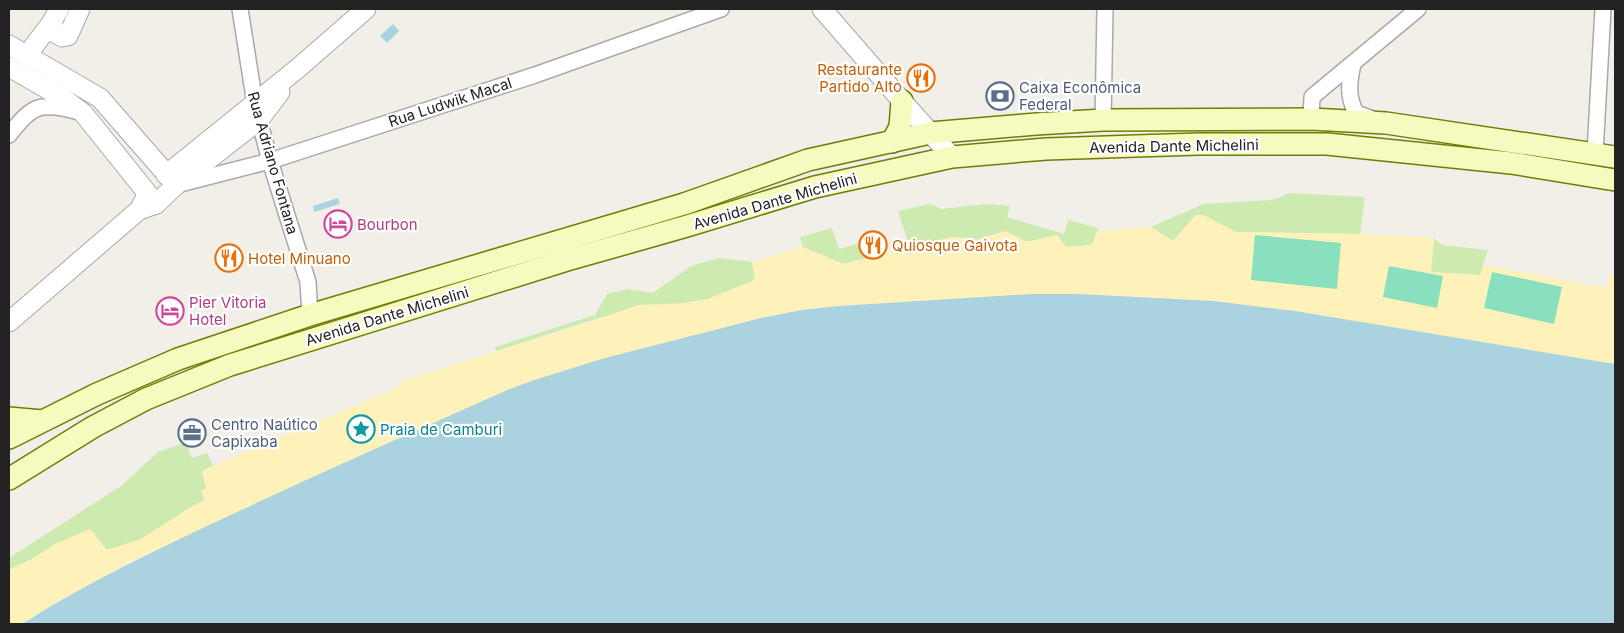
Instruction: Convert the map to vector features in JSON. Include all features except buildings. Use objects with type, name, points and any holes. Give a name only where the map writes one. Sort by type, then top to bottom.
[{"type":"main road","points":[[892,142],[900,127],[902,101]]},
{"type":"main road","name":"Avenida Dante Michelini","points":[[9,438],[79,403],[178,359],[310,315],[684,204],[808,160],[930,133],[1103,120],[1311,119],[1386,123],[1605,155]]},
{"type":"main road","name":"Avenida Dante Michelini","points":[[9,479],[93,427],[146,399],[230,366],[558,263],[815,187],[952,157],[1046,149],[1199,144],[1327,144],[1511,163],[1615,180]]},
{"type":"main road","points":[[79,403],[93,427]]},
{"type":"main road","points":[[9,418],[42,421]]},
{"type":"street","points":[[56,15],[55,33],[62,37],[68,36],[80,9]]},
{"type":"street","name":"Rua Adriano Fontana","points":[[240,9],[257,112],[270,161],[308,282],[310,315]]},
{"type":"street","points":[[9,322],[148,203],[171,180],[257,112],[297,69],[366,9]]},
{"type":"street","name":"Rua Ludwik Macal","points":[[171,180],[270,161],[535,75],[721,9]]},
{"type":"street","points":[[822,9],[952,157]]},
{"type":"street","points":[[1103,120],[1105,9]]},
{"type":"street","points":[[1311,119],[1312,97],[1418,9]]},
{"type":"street","points":[[1603,9],[1605,155]]},
{"type":"street","points":[[56,15],[17,50],[100,98],[171,180]]},
{"type":"street","points":[[1353,64],[1349,88],[1352,105],[1356,113],[1386,123]]},
{"type":"street","points":[[9,67],[64,98],[83,113],[148,203]]},
{"type":"street","points":[[9,134],[29,112],[38,107],[54,106],[83,113]]},
{"type":"green space","points":[[1290,193],[1365,197],[1360,234],[1236,232],[1203,215],[1196,215],[1173,241],[1151,227],[1203,204],[1272,200]]},
{"type":"green space","points":[[931,204],[941,209],[987,204],[1010,206],[1007,217],[1064,234],[1068,220],[1098,228],[1092,245],[1066,247],[1057,235],[1027,242],[1005,231],[976,240],[954,237],[910,248],[898,211]]},
{"type":"green space","points":[[832,228],[839,249],[864,242],[868,258],[843,264],[803,247],[800,237]]},
{"type":"green space","points":[[1255,235],[1341,243],[1337,289],[1251,280]]},
{"type":"green space","points":[[1434,238],[1442,245],[1488,250],[1480,275],[1430,272]]},
{"type":"green space","points":[[719,258],[752,262],[755,280],[708,299],[602,317],[496,351],[495,347],[595,315],[607,294],[628,289],[653,293],[691,266]]},
{"type":"green space","points":[[1389,266],[1443,276],[1437,308],[1383,297]]},
{"type":"green space","points":[[1492,272],[1562,287],[1554,324],[1484,308]]},
{"type":"green space","points":[[186,442],[192,458],[207,453],[213,466],[202,471],[206,489],[205,500],[141,539],[125,546],[32,559],[9,570],[9,558],[121,486],[158,452]]},
{"type":"sand","name":"Praia de Camburi","points":[[1196,215],[1203,215],[1236,232],[1364,234],[1434,238],[1431,272],[1480,275],[1484,265],[1606,288],[1609,275],[1615,276],[1615,364],[1295,311],[1213,301],[1079,294],[1031,294],[802,310],[761,318],[571,368],[505,391],[130,562],[52,605],[22,624],[9,624],[9,570],[32,559],[55,544],[90,529],[107,550],[141,539],[204,500],[201,491],[206,488],[202,471],[399,387],[399,382],[638,305],[687,303],[708,299],[755,280],[752,262],[803,247],[843,264],[954,237],[976,240],[1005,231],[1027,242],[1057,235],[1066,247],[1092,245],[1097,232],[1151,227],[1173,241]]},
{"type":"water","points":[[393,24],[399,31],[387,43],[380,36]]},
{"type":"water","points":[[338,198],[340,204],[314,212],[313,206]]},
{"type":"water","points":[[1031,294],[1079,294],[1213,301],[1295,311],[1615,364],[1615,624],[22,624],[95,581],[171,543],[363,454],[534,380],[605,358],[761,318],[802,310]]},
{"type":"place","name":"Restaurante Partido Alto","points":[[921,78]]},
{"type":"place","name":"Caixa Econômica Federal","points":[[1000,96]]},
{"type":"place","name":"Bourbon","points":[[338,224]]},
{"type":"place","name":"Quiosque Gaivota","points":[[873,245]]},
{"type":"place","name":"Hotel Minuano","points":[[229,258]]},
{"type":"place","name":"Pier Vitoria Hotel","points":[[170,311]]},
{"type":"place","name":"Praia de Camburi","points":[[361,429]]},
{"type":"place","name":"Centro Naútico Capixaba","points":[[192,433]]}]
